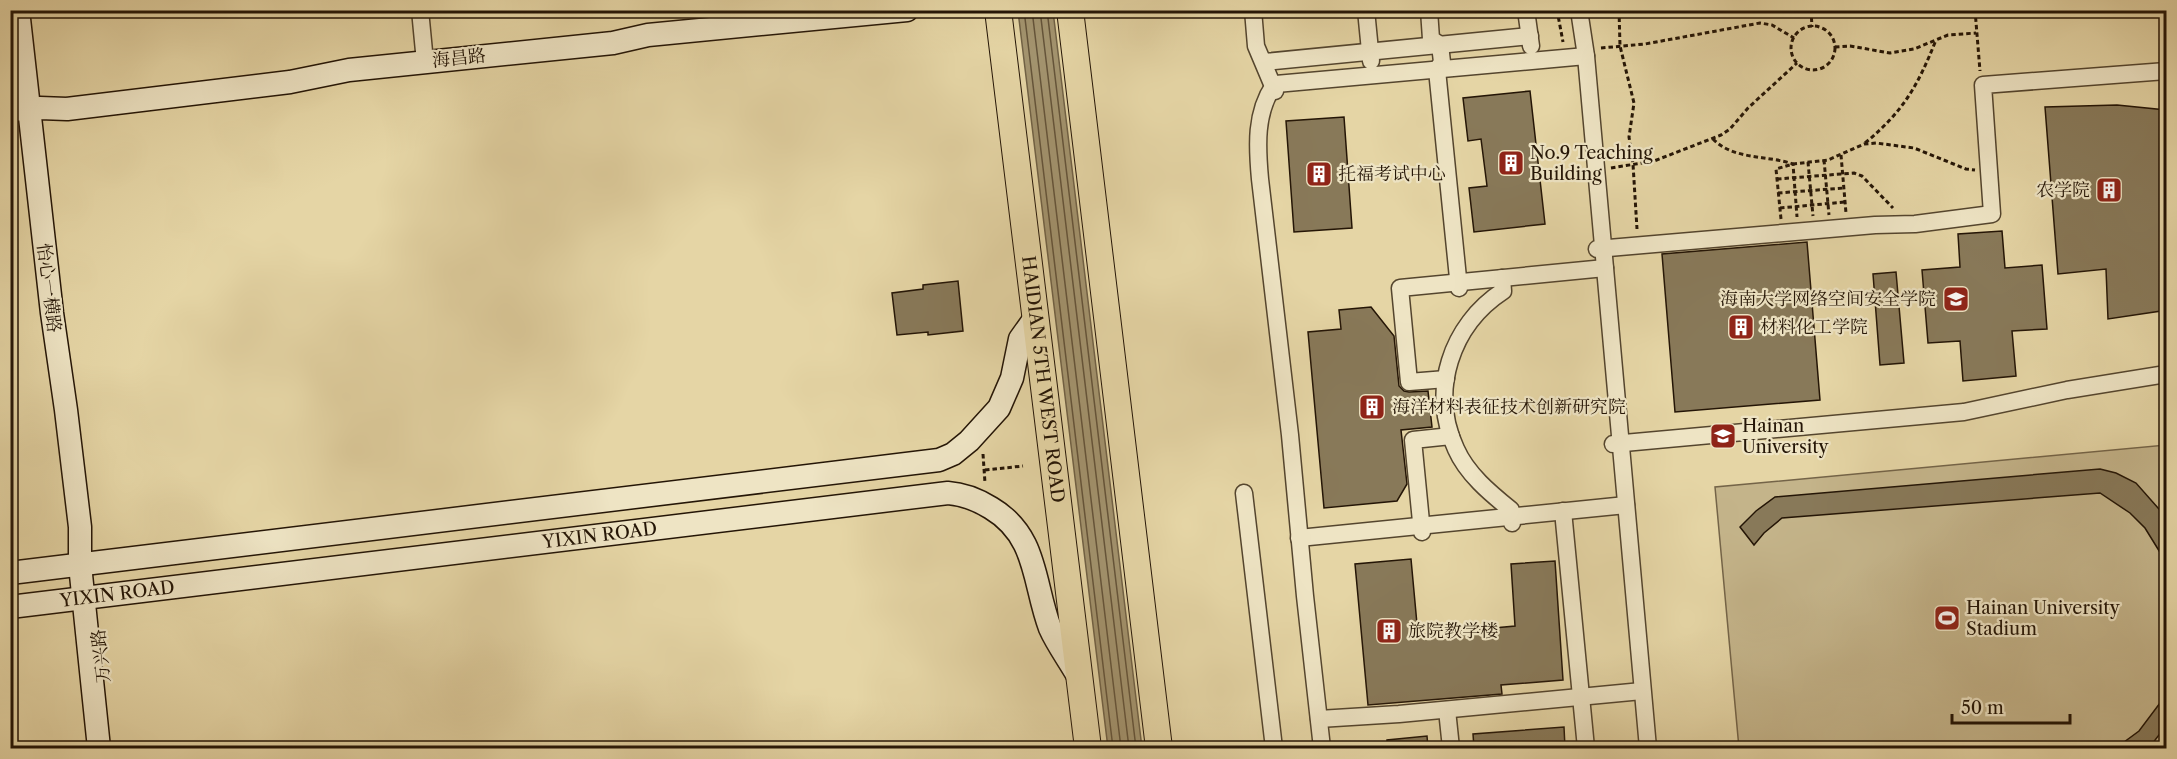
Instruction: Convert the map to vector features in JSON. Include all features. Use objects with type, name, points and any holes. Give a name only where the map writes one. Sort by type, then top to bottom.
[{"type":"main road","name":"HAIDIAN 5TH WEST ROAD","points":[[998,10],[1088,748]]},
{"type":"main road","points":[[1070,10],[1159,748]]},
{"type":"street","name":"怡心一横路","points":[[18,10],[26,105],[88,514],[86,565]]},
{"type":"street","name":"怡心一横路","points":[[26,105],[29,10]]},
{"type":"street","points":[[420,10],[425,57]]},
{"type":"street","name":"海昌路","points":[[26,105],[67,109],[290,82],[425,57],[613,43],[776,10]]},
{"type":"street","name":"海昌路","points":[[733,17],[908,10]]},
{"type":"street","points":[[1253,10],[1256,46],[1267,62]]},
{"type":"street","points":[[1259,10],[1263,45],[1277,88],[1269,107],[1264,129],[1265,164],[1295,428],[1302,541],[1322,722],[1322,748]]},
{"type":"street","points":[[1366,10],[1372,79]]},
{"type":"street","points":[[1429,10],[1431,39],[1440,45],[1442,62],[1434,74],[1456,285]]},
{"type":"street","points":[[1526,10],[1533,65]]},
{"type":"street","points":[[1573,10],[1583,58]]},
{"type":"street","points":[[1579,10],[1638,693],[1639,748]]},
{"type":"street","points":[[1267,62],[1530,36]]},
{"type":"street","points":[[1277,88],[1533,65],[1583,58]]},
{"type":"street","points":[[1600,249],[1875,225],[1916,224],[1992,214],[1983,86],[2166,71]]},
{"type":"street","points":[[1446,379],[1409,382],[1401,294],[1456,285],[1602,271]]},
{"type":"street","points":[[1502,281],[1503,291],[1480,308],[1468,321],[1451,356],[1446,379],[1446,407],[1456,450],[1472,474],[1510,510],[1512,520]]},
{"type":"street","name":"YIXIN ROAD","points":[[10,573],[939,460],[953,454],[969,441],[999,408],[1012,378],[1020,339],[1035,318]]},
{"type":"street","points":[[1617,446],[1964,412],[2067,390],[2166,374]]},
{"type":"street","points":[[1617,446],[1944,420],[2006,410],[2066,396],[2166,382]]},
{"type":"street","points":[[1421,529],[1413,440],[1451,436]]},
{"type":"street","name":"YIXIN ROAD","points":[[10,607],[936,493],[954,494],[968,497],[987,506],[1002,515],[1017,531],[1032,561],[1051,628],[1080,680]]},
{"type":"street","points":[[1244,493],[1274,748]]},
{"type":"street","points":[[1302,541],[1622,509]]},
{"type":"street","points":[[1560,515],[1578,699],[1586,748]]},
{"type":"street","name":"万兴路","points":[[86,565],[99,748]]},
{"type":"street","name":"万兴路","points":[[89,598],[110,748]]},
{"type":"street","points":[[1322,722],[1638,693]]},
{"type":"street","points":[[1638,693],[1648,748]]},
{"type":"street","points":[[1578,699],[1579,748]]},
{"type":"street","points":[[1445,712],[1446,748]]},
{"type":"street","points":[[1445,712],[1451,748]]},
{"type":"street","points":[[1322,722],[1328,748]]},
{"type":"path","points":[[1557,10],[1583,58],[1620,46],[1652,43],[1760,23],[1772,25],[1794,38]]},
{"type":"path","points":[[1619,10],[1620,46],[1634,103],[1629,137],[1639,246]]},
{"type":"path","points":[[1811,10],[1812,27]]},
{"type":"path","points":[[1975,10],[1980,74],[1977,79]]},
{"type":"path","points":[[1812,27],[1826,30],[1832,36],[1835,47],[1834,56],[1824,68],[1810,70],[1797,63],[1791,50],[1794,38],[1800,31],[1812,27]]},
{"type":"path","points":[[1835,47],[1850,46],[1890,53],[1914,49],[1948,35],[1977,33]]},
{"type":"path","points":[[1781,223],[1776,169],[1824,160],[1864,144],[1887,124],[1909,98],[1919,82],[1936,39]]},
{"type":"path","points":[[1609,168],[1668,157],[1713,139],[1730,129],[1748,108],[1797,63]]},
{"type":"path","points":[[1713,139],[1724,148],[1734,152],[1779,159],[1793,164]]},
{"type":"path","points":[[1864,144],[1887,144],[1914,148],[1966,169],[1981,171]]},
{"type":"path","points":[[1841,155],[1846,218]]},
{"type":"path","points":[[1824,160],[1829,219]]},
{"type":"path","points":[[1808,162],[1813,221]]},
{"type":"path","points":[[1793,164],[1798,222]]},
{"type":"path","points":[[1777,179],[1854,173],[1862,176],[1898,214]]},
{"type":"path","points":[[1778,193],[1844,188]]},
{"type":"path","points":[[1780,208],[1845,202]]},
{"type":"path","points":[[983,450],[986,490]]},
{"type":"path","points":[[985,470],[1023,466]]},
{"type":"shaded area","name":"Hainan University Stadium","points":[[2166,445],[2166,748],[1739,748],[1715,487]]},
{"type":"water","points":[[1018,11],[1053,11],[1142,748],[1108,748]]},
{"type":"building","name":"No.9 Teaching Building","points":[[1530,91],[1545,224],[1474,232],[1469,188],[1487,186],[1481,139],[1468,141],[1463,98]]},
{"type":"building","name":"农学院","points":[[2117,105],[2166,110],[2166,291],[2161,311],[2108,319],[2106,269],[2058,274],[2045,107]]},
{"type":"building","name":"托福考试中心","points":[[1344,117],[1352,228],[1294,232],[1286,121]]},
{"type":"building","points":[[2002,231],[2005,268],[2042,265],[2047,329],[2012,331],[2016,376],[1963,381],[1960,341],[1928,343],[1922,270],[1960,267],[1958,234]]},
{"type":"building","name":"材料化工学院","points":[[1807,242],[1820,400],[1675,412],[1662,254]]},
{"type":"building","points":[[1896,272],[1904,363],[1880,365],[1873,274]]},
{"type":"building","points":[[958,281],[963,331],[928,335],[928,332],[897,335],[892,293],[923,289],[923,285]]},
{"type":"building","name":"海洋材料表征技术创新研究院","points":[[1371,307],[1394,336],[1399,386],[1409,392],[1428,391],[1432,427],[1401,430],[1407,484],[1397,501],[1324,508],[1308,332],[1341,329],[1339,310]]},
{"type":"building","points":[[2100,469],[2116,473],[2136,483],[2166,517],[2166,562],[2145,528],[2130,513],[2100,493],[1782,518],[1754,545],[1740,527],[1775,497]]},
{"type":"building","name":"旅院教学楼","points":[[1411,559],[1418,635],[1515,626],[1511,564],[1555,561],[1563,680],[1501,685],[1502,694],[1368,705],[1355,564]]},
{"type":"building","points":[[2166,695],[2166,726],[2152,744],[2146,748],[2116,748],[2139,731]]},
{"type":"building","points":[[1564,727],[1565,748],[1474,748],[1473,734]]},
{"type":"building","points":[[1427,736],[1428,748],[1387,748],[1387,740]]},
{"type":"place","name":"No.9 Teaching Building","points":[[1511,163]]},
{"type":"place","name":"托福考试中心","points":[[1319,174]]},
{"type":"place","name":"农学院","points":[[2109,190]]},
{"type":"place","name":"海南大学网络空间安全学院","points":[[1956,299]]},
{"type":"place","name":"材料化工学院","points":[[1741,327]]},
{"type":"place","name":"海洋材料表征技术创新研究院","points":[[1372,407]]},
{"type":"place","name":"Hainan University","points":[[1723,436]]},
{"type":"place","name":"Hainan University Stadium","points":[[1947,618]]},
{"type":"place","name":"旅院教学楼","points":[[1389,631]]}]
